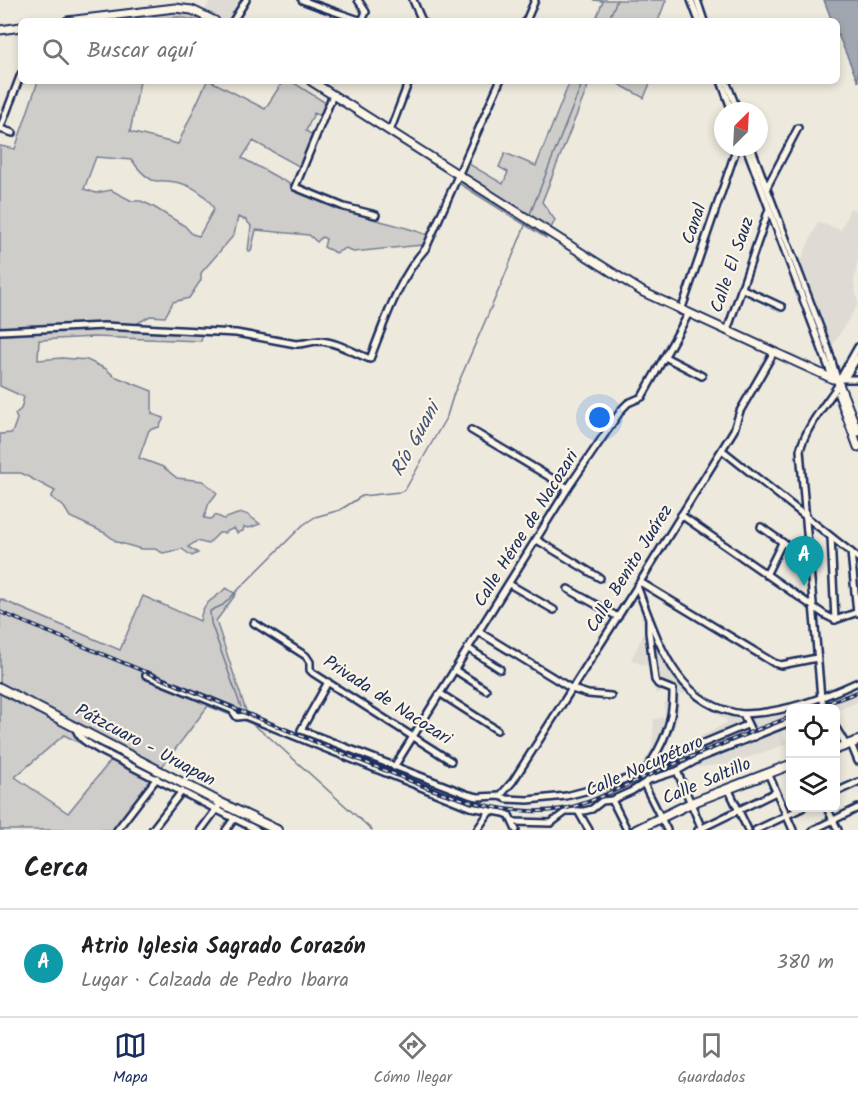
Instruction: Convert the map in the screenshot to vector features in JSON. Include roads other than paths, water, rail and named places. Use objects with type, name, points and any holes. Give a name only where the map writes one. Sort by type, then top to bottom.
[{"type":"main road","points":[[92,18],[175,8],[192,10],[209,18]]},
{"type":"main road","points":[[0,30],[18,27]]},
{"type":"main road","points":[[316,84],[643,292],[838,381],[856,430],[858,447]]},
{"type":"main road","name":"Pátzcuaro - Uruapan","points":[[0,688],[186,785],[219,807],[277,830]]},
{"type":"main road","name":"Calle Saltillo","points":[[636,830],[728,787],[786,766]]},
{"type":"street","points":[[235,18],[246,0]]},
{"type":"street","points":[[302,0],[354,18]]},
{"type":"street","points":[[358,0],[366,12],[363,18]]},
{"type":"street","points":[[413,0],[421,18]]},
{"type":"street","points":[[527,18],[535,0]]},
{"type":"street","points":[[691,0],[698,18]]},
{"type":"street","points":[[697,0],[703,18]]},
{"type":"street","points":[[14,133],[0,129],[18,82]]},
{"type":"street","points":[[390,131],[408,84]]},
{"type":"street","points":[[0,331],[104,326],[236,333],[296,344],[328,342],[370,359],[403,278],[426,248],[499,84]]},
{"type":"street","points":[[726,86],[730,102]]},
{"type":"street","points":[[726,86],[734,102]]},
{"type":"street","points":[[333,95],[295,187],[344,207],[376,215]]},
{"type":"street","points":[[767,187],[798,128]]},
{"type":"street","name":"Canal","points":[[685,312],[734,156]]},
{"type":"street","points":[[750,156],[838,381]]},
{"type":"street","points":[[755,156],[767,187],[771,208]]},
{"type":"street","name":"Calle El Sauz","points":[[727,331],[771,208]]},
{"type":"street","points":[[741,288],[782,307]]},
{"type":"street","name":"Calle Héroe de Nacozari","points":[[394,767],[568,488],[622,409],[628,403],[642,397],[665,357],[685,312]]},
{"type":"street","points":[[823,704],[820,698],[800,450],[802,442],[858,347]]},
{"type":"street","name":"Calle Benito Juárez","points":[[500,796],[513,781],[722,450],[734,430],[740,411],[774,352]]},
{"type":"street","points":[[665,357],[702,376]]},
{"type":"street","points":[[838,381],[858,357]]},
{"type":"street","points":[[838,381],[858,379]]},
{"type":"street","points":[[471,430],[568,488]]},
{"type":"street","points":[[722,450],[858,558]]},
{"type":"street","points":[[681,515],[813,608],[835,620],[858,613],[851,552]]},
{"type":"street","points":[[761,527],[809,561]]},
{"type":"street","points":[[831,537],[835,620]]},
{"type":"street","points":[[537,540],[600,578]]},
{"type":"street","points":[[766,575],[782,543]]},
{"type":"street","points":[[509,584],[554,610]]},
{"type":"street","points":[[639,584],[649,617],[670,663],[686,687],[721,710],[743,714],[778,711],[820,698],[858,682]]},
{"type":"street","points":[[639,584],[774,663],[781,665],[817,658]]},
{"type":"street","points":[[568,589],[618,617]]},
{"type":"street","points":[[649,617],[655,680],[658,684],[673,690],[686,687]]},
{"type":"street","name":"Privada de Nacozari","points":[[254,622],[306,656],[310,662],[310,670],[327,682],[452,761]]},
{"type":"street","points":[[479,632],[572,689],[588,694],[611,696]]},
{"type":"street","points":[[468,648],[500,669]]},
{"type":"street","points":[[455,670],[486,690]]},
{"type":"street","points":[[146,675],[232,710],[236,716],[470,807],[509,815],[516,830]]},
{"type":"street","points":[[327,682],[301,730],[469,795],[500,796],[507,800],[566,796],[612,784],[645,772],[747,725]]},
{"type":"street","points":[[645,772],[663,743],[673,704],[673,690]]},
{"type":"street","points":[[441,693],[497,730]]},
{"type":"street","points":[[743,714],[754,737]]},
{"type":"street","name":"Calle Nocupétaro","points":[[513,822],[545,823],[557,820],[567,811],[592,809],[606,799],[612,800],[649,780],[677,771],[702,757],[786,724]]},
{"type":"street","points":[[75,726],[76,733],[81,739],[181,792],[219,807],[234,819],[258,830]]},
{"type":"street","points":[[840,732],[852,743],[858,761]]},
{"type":"street","points":[[677,771],[701,829],[776,792]]},
{"type":"street","points":[[117,830],[162,772]]},
{"type":"street","points":[[768,773],[793,830]]},
{"type":"street","points":[[840,790],[858,782]]},
{"type":"street","points":[[644,784],[667,830]]},
{"type":"street","points":[[152,830],[186,785]]},
{"type":"street","points":[[728,787],[748,830]]},
{"type":"street","points":[[612,800],[627,830]]},
{"type":"street","points":[[201,830],[219,807]]},
{"type":"street","points":[[813,830],[858,808]]},
{"type":"street","points":[[477,830],[490,811]]},
{"type":"street","points":[[578,811],[588,830]]},
{"type":"street","points":[[756,830],[792,812]]},
{"type":"street","points":[[829,812],[838,830]]},
{"type":"street","points":[[226,830],[234,819]]},
{"type":"street","points":[[545,823],[549,830]]},
{"type":"street","points":[[241,830],[244,824]]},
{"type":"waterway","name":"Río Guani","points":[[609,18],[617,0]]},
{"type":"waterway","name":"Río Guani","points":[[530,214],[582,84]]},
{"type":"waterway","name":"Río Guani","points":[[241,707],[211,623],[210,611],[223,605],[303,525],[315,517],[340,510],[362,496],[405,490],[447,416],[454,393],[526,223]]},
{"type":"waterway","name":"Río Guani","points":[[244,718],[268,736],[372,830]]},
{"type":"railway","points":[[0,612],[425,787],[475,803],[509,810],[544,811],[584,803],[718,745],[786,719]]},
{"type":"railway","points":[[825,704],[858,692]]},
{"type":"place","name":"Atrio Iglesia Sagrado Corazón","points":[[804,586]]}]
